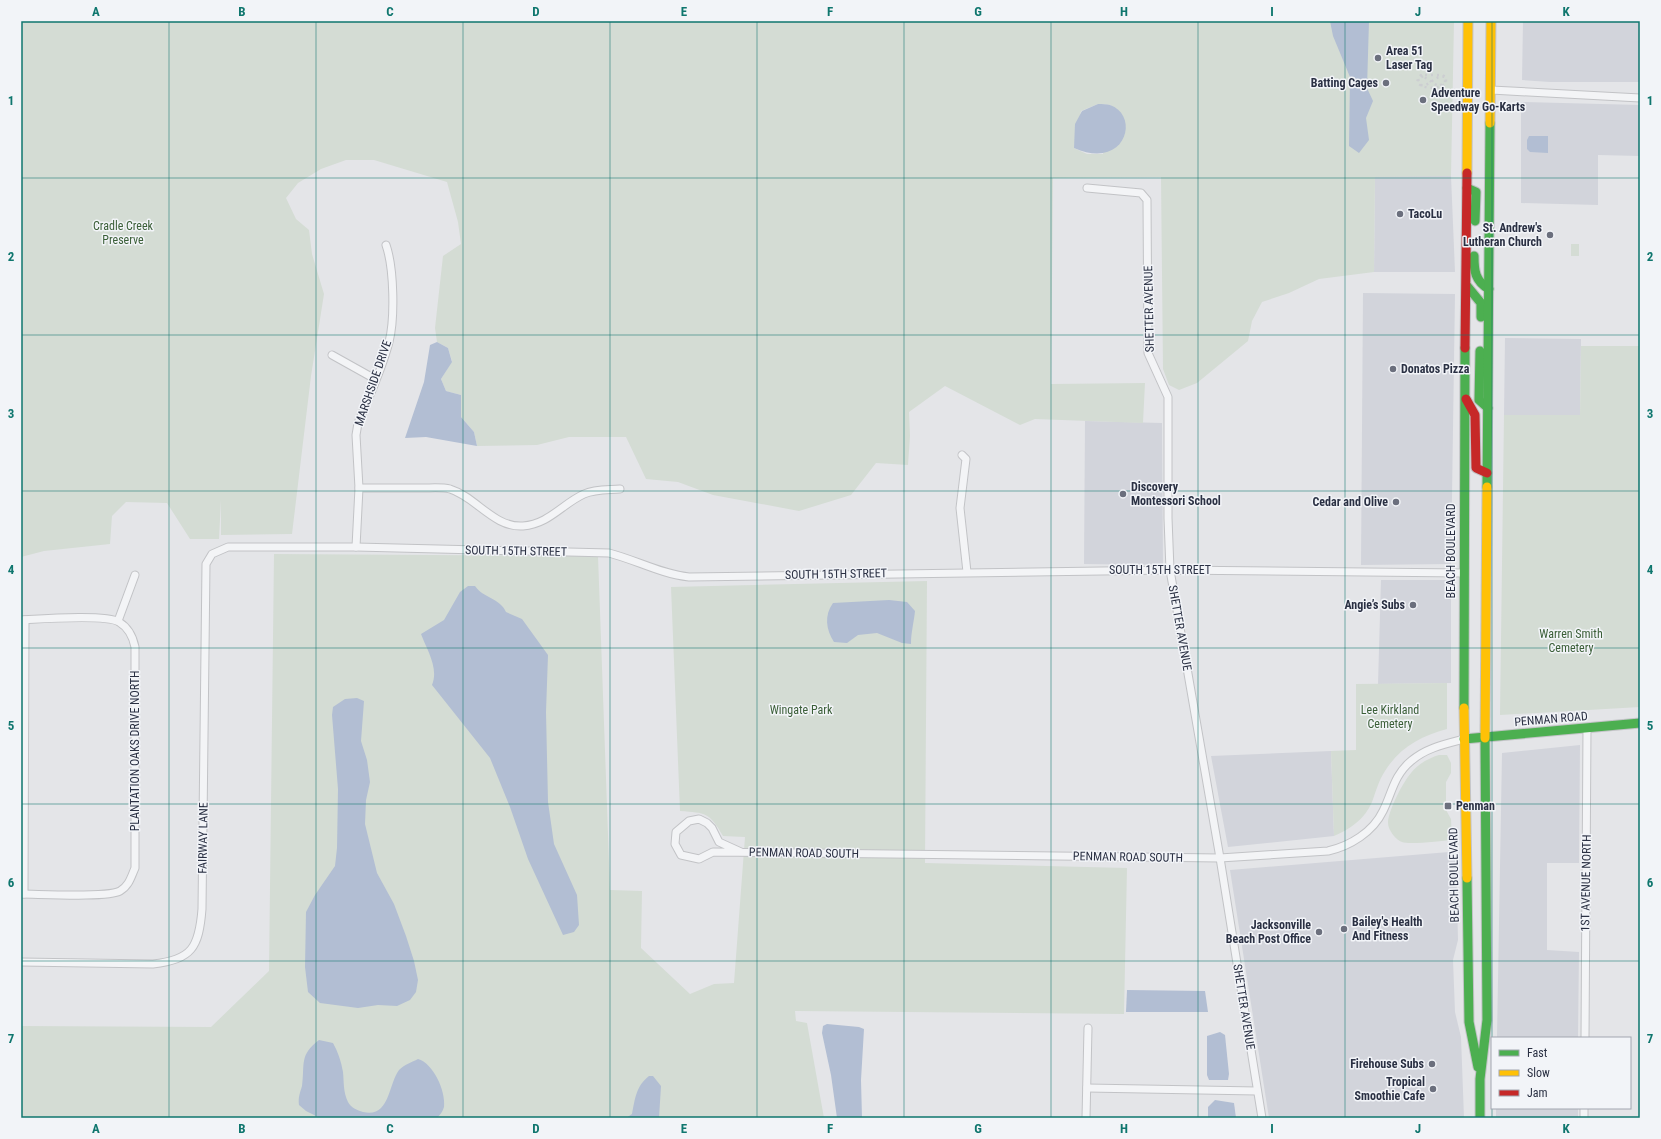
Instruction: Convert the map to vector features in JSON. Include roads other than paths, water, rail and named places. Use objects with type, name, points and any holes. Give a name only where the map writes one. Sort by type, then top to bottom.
[{"type":"main road","name":"BEACH BOULEVARD","points":[[1468,21],[1463,573],[1464,739],[1469,1022],[1480,1079]]},
{"type":"main road","points":[[1480,1118],[1480,1079],[1487,1020],[1485,737],[1491,21]]},
{"type":"main road","points":[[1467,188],[1476,192],[1474,268],[1476,279],[1480,285],[1489,289]]},
{"type":"main road","points":[[1466,286],[1481,303],[1479,400],[1488,408]]},
{"type":"main road","points":[[1465,398],[1475,415],[1476,468],[1487,473]]},
{"type":"main road","name":"PENMAN ROAD","points":[[1464,739],[1640,723]]},
{"type":"street","points":[[1491,90],[1640,98]]},
{"type":"street","name":"SHETTER AVENUE","points":[[1087,188],[1141,193],[1147,200],[1148,353],[1168,397],[1168,518],[1170,570],[1220,858],[1262,1118]]},
{"type":"street","name":"MARSHSIDE DRIVE","points":[[356,547],[359,488],[356,435],[358,423],[389,341],[391,323],[391,260],[386,245]]},
{"type":"street","points":[[332,355],[375,379]]},
{"type":"street","points":[[962,455],[966,460],[960,508],[967,572]]},
{"type":"street","points":[[359,488],[449,488],[470,499],[502,522],[522,526],[538,523],[551,517],[585,494],[596,491],[620,489]]},
{"type":"street","name":"SOUTH 15TH STREET","points":[[214,553],[228,547],[356,547],[609,553],[637,561],[672,575],[689,577],[1170,570],[1463,573]]},
{"type":"street","name":"FAIRWAY LANE","points":[[21,962],[153,964],[171,962],[185,955],[195,944],[201,925],[202,909],[206,564],[214,553]]},
{"type":"street","points":[[22,894],[23,620],[89,618],[118,621],[135,575]]},
{"type":"street","name":"PLANTATION OAKS DRIVE NORTH","points":[[22,894],[113,894],[127,886],[135,868],[135,647],[129,632],[118,621]]},
{"type":"street","name":"1ST AVENUE NORTH","points":[[1584,1037],[1587,728]]},
{"type":"street","name":"PENMAN ROAD SOUTH","points":[[741,852],[723,845],[714,836],[712,828],[707,823],[699,820],[689,821],[676,832],[674,844],[681,855],[698,859],[713,852],[1220,858],[1328,851],[1342,848],[1367,832],[1383,812],[1395,780],[1411,761],[1428,750],[1464,739]]},
{"type":"street","points":[[705,856],[711,850],[714,836]]},
{"type":"street","points":[[1086,1118],[1088,1028]]},
{"type":"street","points":[[1087,1088],[1257,1091]]},
{"type":"water","points":[[1330,21],[1369,21],[1367,88],[1373,101],[1366,118],[1369,140],[1359,153],[1349,146],[1350,77],[1333,36]]},
{"type":"water","points":[[1098,104],[1110,105],[1119,111],[1125,120],[1126,130],[1123,139],[1116,147],[1106,153],[1091,153],[1074,148],[1075,124],[1082,111]]},
{"type":"water","points":[[1529,136],[1548,136],[1548,153],[1530,152],[1527,149],[1527,140]]},
{"type":"water","points":[[437,342],[448,348],[452,362],[441,379],[446,391],[461,395],[461,417],[474,432],[477,446],[426,437],[405,438],[424,382],[430,345]]},
{"type":"water","points":[[468,586],[475,586],[482,593],[500,604],[506,612],[522,619],[548,655],[546,712],[548,802],[554,844],[577,895],[579,925],[574,932],[563,935],[528,859],[510,807],[490,758],[432,685],[434,679],[433,666],[421,634],[444,620],[460,592]]},
{"type":"water","points":[[889,600],[907,602],[915,611],[911,644],[902,643],[877,633],[858,635],[847,643],[834,642],[829,633],[827,622],[828,612],[833,603]]},
{"type":"water","points":[[357,698],[364,701],[361,741],[367,760],[370,782],[366,800],[365,824],[377,873],[394,904],[414,961],[418,980],[416,992],[410,1000],[397,1006],[378,1005],[358,1008],[320,1003],[308,992],[305,967],[306,912],[315,895],[335,866],[337,848],[338,789],[332,715],[333,707],[345,699]]},
{"type":"water","points":[[1127,990],[1205,991],[1208,1012],[1126,1012]]},
{"type":"water","points":[[827,1024],[859,1027],[864,1029],[861,1080],[862,1118],[837,1118],[831,1075],[822,1033],[823,1026]]},
{"type":"water","points":[[1220,1032],[1225,1035],[1229,1074],[1228,1080],[1209,1080],[1207,1075],[1207,1036]]},
{"type":"water","points":[[319,1040],[333,1043],[335,1046],[343,1072],[346,1098],[349,1104],[354,1108],[363,1112],[372,1113],[378,1110],[387,1099],[395,1076],[399,1070],[418,1059],[429,1066],[441,1086],[444,1101],[442,1111],[437,1118],[320,1118],[306,1111],[299,1105],[304,1060],[308,1050]]},
{"type":"water","points":[[649,1076],[653,1076],[661,1086],[659,1118],[626,1118],[632,1114],[635,1098],[639,1088]]},
{"type":"water","points":[[1215,1100],[1234,1103],[1236,1118],[1208,1118],[1208,1107]]},
{"type":"railway","points":[[1425,75],[1418,79],[1421,85],[1430,83],[1433,81],[1435,79],[1438,77],[1445,77],[1445,83],[1438,86],[1421,75],[1419,77],[1417,82],[1419,85],[1432,88],[1444,85],[1446,83],[1446,77],[1442,75],[1425,75]]},
{"type":"place","name":"Area 51 Laser Tag","points":[[1378,58]]},
{"type":"place","name":"Batting Cages","points":[[1386,83]]},
{"type":"place","name":"Adventure Speedway Go-Karts","points":[[1423,100]]},
{"type":"place","name":"TacoLu","points":[[1400,214]]},
{"type":"place","name":"St. Andrew's Lutheran Church","points":[[1550,235]]},
{"type":"place","name":"Donatos Pizza","points":[[1393,369]]},
{"type":"place","name":"Discovery Montessori School","points":[[1123,494]]},
{"type":"place","name":"Cedar and Olive","points":[[1396,502]]},
{"type":"place","name":"Angie’s Subs","points":[[1413,605]]},
{"type":"place","name":"Penman","points":[[1448,806]]},
{"type":"place","name":"Bailey's Health And Fitness","points":[[1344,929]]},
{"type":"place","name":"Jacksonville Beach Post Office","points":[[1319,932]]},
{"type":"place","name":"Firehouse Subs","points":[[1432,1064]]},
{"type":"place","name":"Tropical Smoothie Cafe","points":[[1433,1089]]},
{"type":"park label","name":"Cradle Creek Preserve","points":[[123,233]]},
{"type":"park label","name":"Warren Smith Cemetery","points":[[1571,641]]},
{"type":"park label","name":"Wingate Park","points":[[801,710]]},
{"type":"park label","name":"Lee Kirkland Cemetery","points":[[1390,717]]}]
